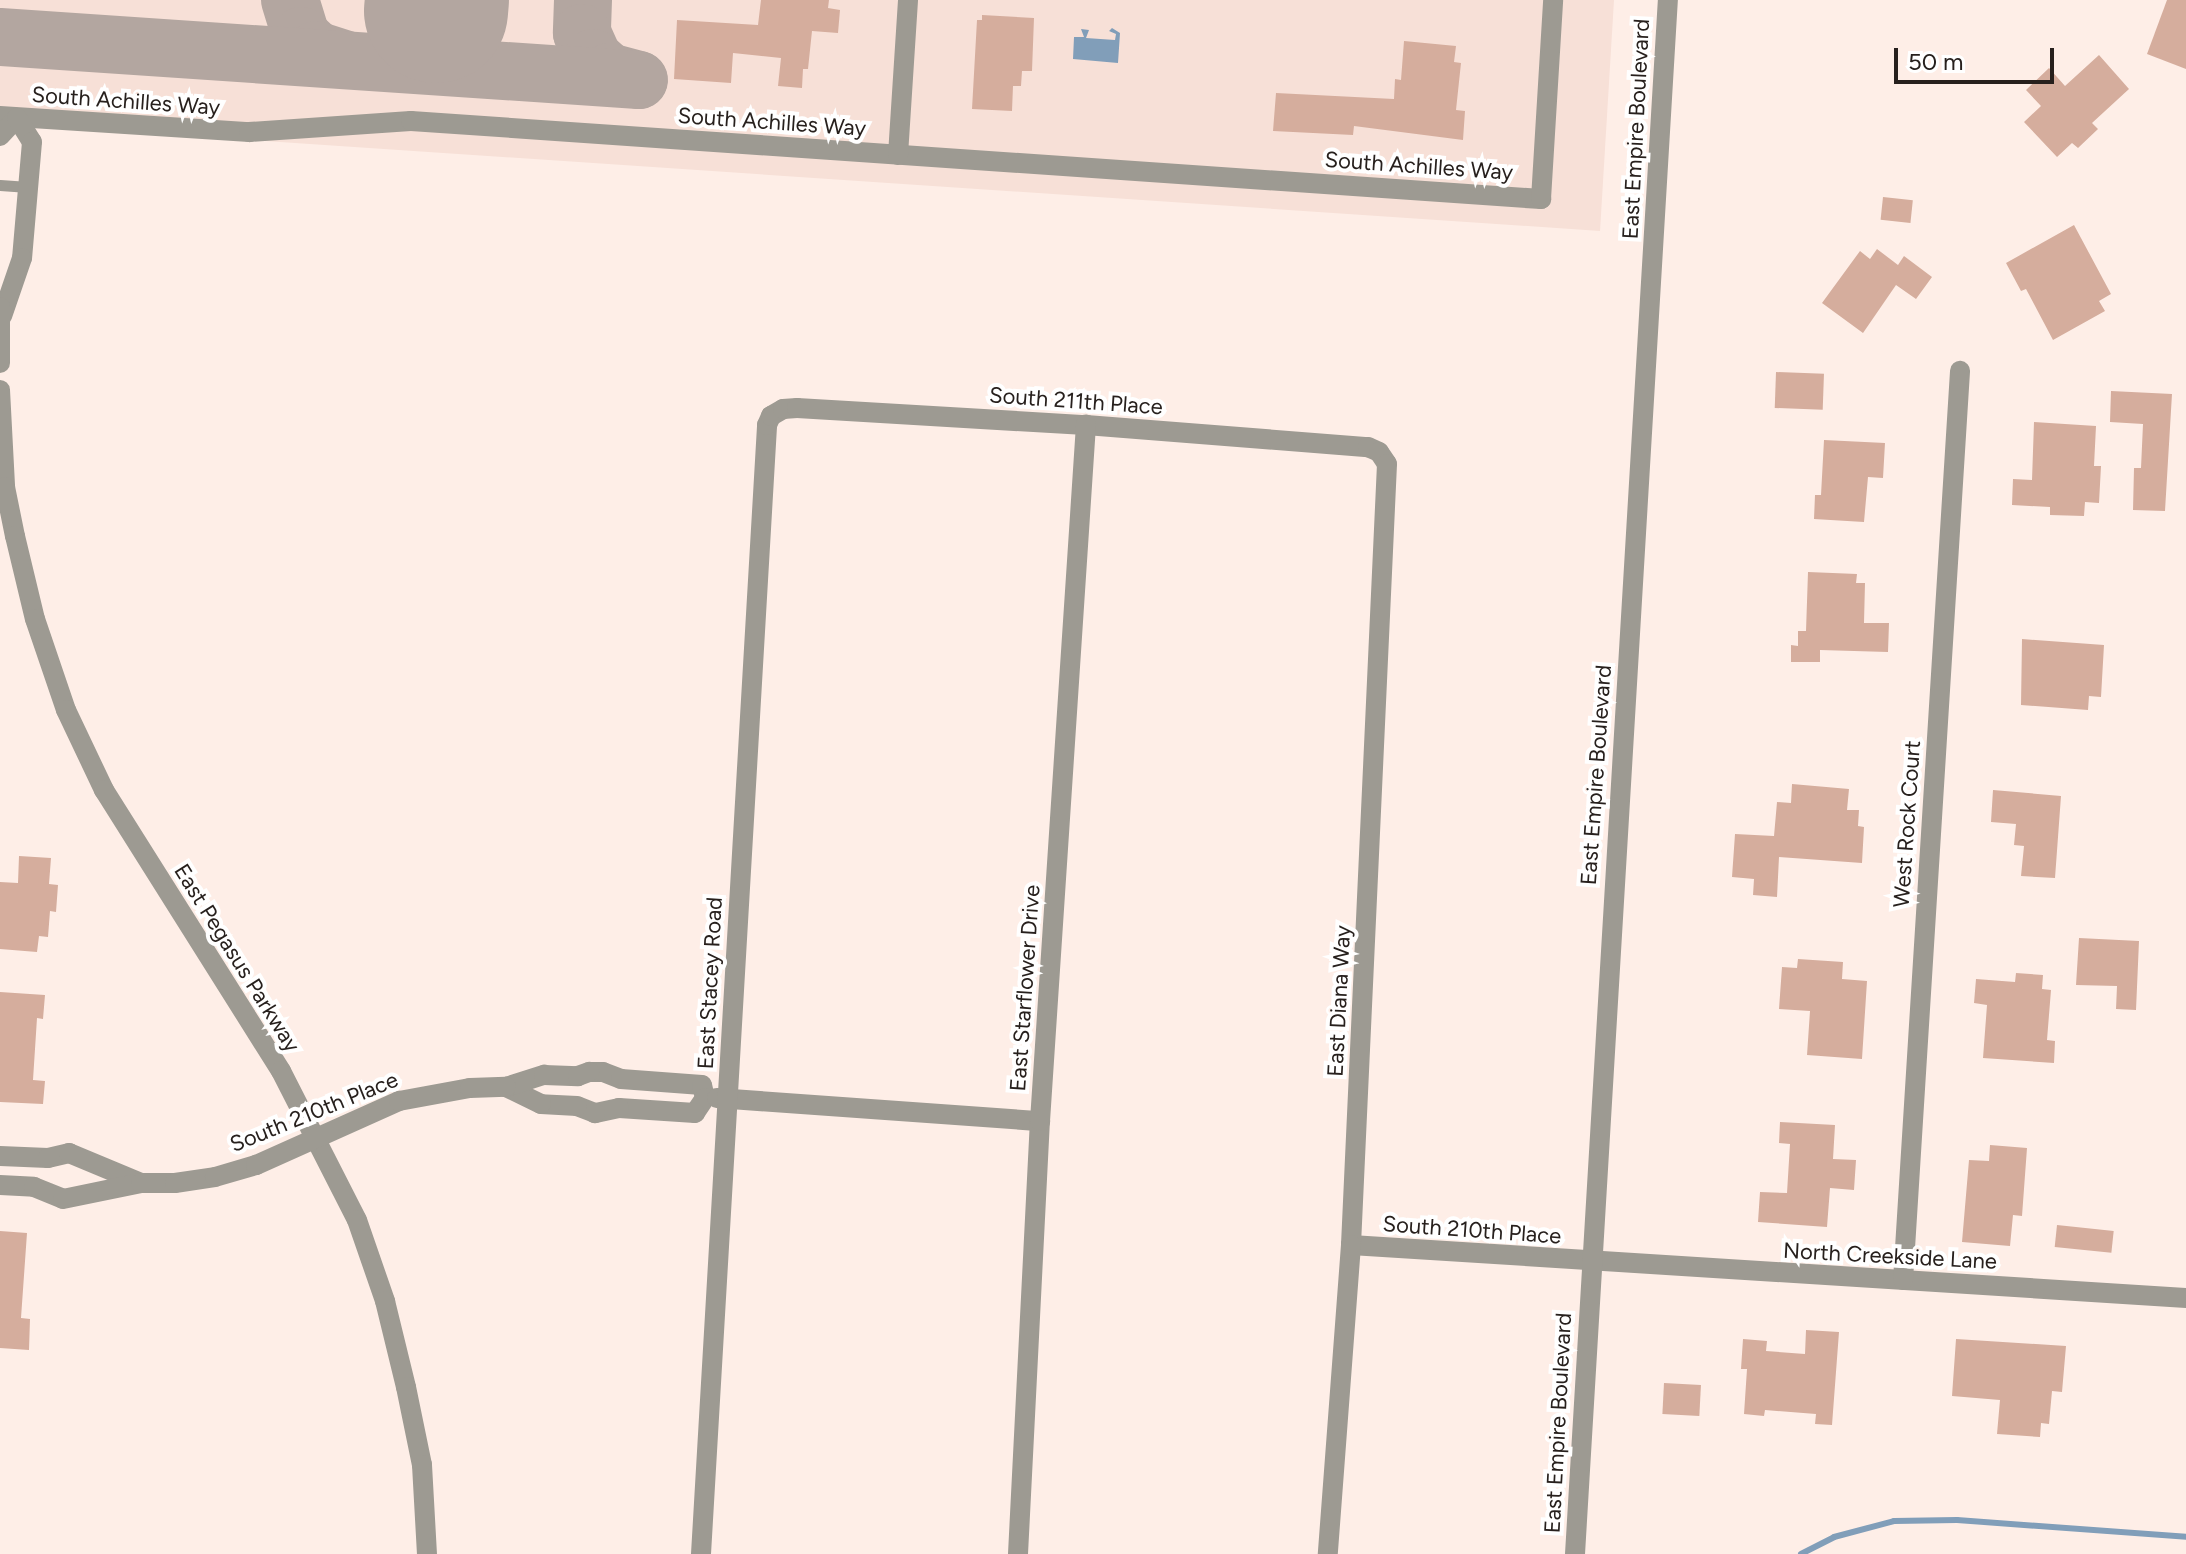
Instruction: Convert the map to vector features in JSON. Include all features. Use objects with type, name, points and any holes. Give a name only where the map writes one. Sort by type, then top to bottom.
[{"type":"street","points":[[898,155],[908,0]]},
{"type":"street","name":"South Achilles Way","points":[[9,117],[249,132],[411,121],[1541,199],[1553,0]]},
{"type":"street","name":"East Empire Boulevard","points":[[1575,1554],[1590,1262],[1668,0]]},
{"type":"street","points":[[0,136],[9,117],[32,142],[22,258],[1,312],[0,363]]},
{"type":"street","name":"West Rock Court","points":[[1903,1280],[1960,371]]},
{"type":"street","name":"East Pegasus Parkway","points":[[0,390],[5,487],[15,536],[35,619],[66,710],[104,790],[281,1071],[357,1220],[385,1301],[422,1465],[427,1554]]},
{"type":"street","name":"South 211th Place","points":[[771,416],[783,409],[797,408],[1086,425],[1368,447],[1379,452]]},
{"type":"street","name":"East Stacey Road","points":[[701,1554],[767,425],[771,416]]},
{"type":"street","name":"East Starflower Drive","points":[[1018,1554],[1040,1121],[1086,425]]},
{"type":"street","name":"East Diana Way","points":[[1328,1554],[1351,1245],[1389,481],[1387,464],[1379,452]]},
{"type":"street","name":"South 210th Place","points":[[0,1185],[45,1192],[63,1199],[141,1183],[175,1183],[215,1177],[256,1165],[399,1101],[470,1088],[506,1087],[544,1075],[603,1072],[621,1079],[702,1085],[705,1097],[695,1113],[619,1108],[595,1113],[577,1106],[541,1104],[506,1087]]},
{"type":"street","points":[[619,1108],[621,1079]]},
{"type":"street","name":"South 210th Place","points":[[705,1097],[1040,1121]]},
{"type":"street","name":"South 210th Place","points":[[0,1156],[48,1158],[69,1153],[141,1183]]},
{"type":"street","points":[[45,1192],[48,1158]]},
{"type":"street","name":"South 210th Place","points":[[1351,1245],[1590,1262]]},
{"type":"street","name":"North Creekside Lane","points":[[1590,1262],[2186,1298]]},
{"type":"lane","points":[[0,185],[28,187]]},
{"type":"shaded area","points":[[0,0],[1614,0],[1600,231],[0,123]]},
{"type":"water","points":[[1112,28],[1120,33],[1118,63],[1073,59],[1074,37],[1084,37],[1081,29],[1089,30],[1086,38],[1115,40],[1116,34],[1109,31]]},
{"type":"building","points":[[761,0],[829,0],[828,8],[840,10],[838,33],[812,31],[808,69],[803,69],[802,88],[778,86],[781,58],[733,53],[731,83],[674,79],[677,20],[758,25]]},
{"type":"building","points":[[2167,0],[2186,0],[2186,69],[2147,54]]},
{"type":"building","points":[[982,15],[1034,18],[1032,71],[1022,71],[1021,86],[1013,86],[1012,111],[972,109],[977,20],[982,20]]},
{"type":"building","points":[[1404,41],[1456,46],[1454,62],[1461,63],[1456,110],[1465,111],[1463,140],[1354,126],[1353,135],[1273,131],[1276,93],[1394,99],[1395,79],[1401,80]]},
{"type":"building","points":[[2099,55],[2129,89],[2092,123],[2098,129],[2078,148],[2072,143],[2057,157],[2024,122],[2041,106],[2026,90],[2049,68],[2065,86]]},
{"type":"building","points":[[1883,197],[1913,200],[1910,223],[1881,220]]},
{"type":"building","points":[[2074,225],[2111,294],[2099,301],[2105,311],[2053,340],[2026,289],[2021,291],[2006,263]]},
{"type":"building","points":[[1877,249],[1898,265],[1904,256],[1932,277],[1916,299],[1896,285],[1863,333],[1822,303],[1860,251],[1870,259]]},
{"type":"building","points":[[1776,372],[1824,374],[1823,410],[1775,408]]},
{"type":"building","points":[[2111,391],[2172,394],[2165,511],[2133,510],[2134,468],[2141,468],[2143,424],[2110,422]]},
{"type":"building","points":[[2034,422],[2096,426],[2094,466],[2101,466],[2099,503],[2085,502],[2084,516],[2050,515],[2050,507],[2012,505],[2013,479],[2032,480]]},
{"type":"building","points":[[1824,440],[1885,443],[1883,478],[1868,477],[1864,522],[1814,519],[1815,495],[1821,495]]},
{"type":"building","points":[[1808,572],[1857,574],[1856,583],[1865,583],[1864,623],[1889,623],[1888,652],[1820,650],[1820,662],[1791,662],[1791,645],[1798,646],[1798,631],[1806,631]]},
{"type":"building","points":[[2022,639],[2104,645],[2101,697],[2089,696],[2088,710],[2021,705]]},
{"type":"building","points":[[1792,784],[1849,789],[1847,810],[1859,810],[1858,826],[1864,827],[1862,863],[1779,857],[1777,897],[1753,895],[1754,879],[1732,877],[1735,834],[1774,836],[1777,802],[1791,803]]},
{"type":"building","points":[[1993,790],[2061,796],[2055,878],[2021,876],[2024,846],[2014,845],[2016,824],[1991,822]]},
{"type":"building","points":[[19,856],[51,858],[49,884],[58,885],[56,912],[50,911],[48,937],[39,936],[37,952],[0,949],[0,882],[18,883]]},
{"type":"building","points":[[2079,938],[2139,941],[2136,1010],[2116,1009],[2117,986],[2076,985]]},
{"type":"building","points":[[1798,959],[1843,962],[1842,979],[1867,981],[1862,1059],[1807,1055],[1810,1011],[1779,1009],[1782,967],[1797,968]]},
{"type":"building","points":[[2016,973],[2043,975],[2042,989],[2051,990],[2047,1040],[2055,1041],[2054,1063],[1983,1058],[1987,1005],[1974,1003],[1976,979],[2015,982]]},
{"type":"building","points":[[0,992],[45,995],[43,1019],[37,1018],[33,1080],[45,1081],[43,1104],[0,1102]]},
{"type":"building","points":[[1780,1122],[1835,1125],[1833,1159],[1856,1160],[1854,1190],[1830,1188],[1827,1227],[1758,1222],[1760,1192],[1787,1193],[1790,1144],[1779,1143]]},
{"type":"building","points":[[1990,1145],[2027,1148],[2022,1216],[2013,1215],[2010,1246],[1962,1242],[1969,1160],[1989,1161]]},
{"type":"building","points":[[2057,1225],[2114,1231],[2111,1253],[2055,1247]]},
{"type":"building","points":[[0,1231],[27,1233],[21,1318],[30,1319],[29,1350],[0,1348]]},
{"type":"building","points":[[1806,1330],[1839,1332],[1832,1425],[1815,1424],[1816,1414],[1765,1410],[1764,1416],[1744,1414],[1747,1369],[1741,1369],[1743,1339],[1767,1341],[1766,1351],[1805,1354]]},
{"type":"building","points":[[1956,1339],[2066,1346],[2062,1392],[2052,1391],[2049,1424],[2041,1423],[2040,1437],[1997,1434],[2000,1400],[1952,1396]]},
{"type":"building","points":[[1664,1383],[1701,1385],[1699,1416],[1662,1414]]},
{"type":"waterway","points":[[1801,1554],[1834,1537],[1894,1521],[1957,1520],[2186,1537]]},
{"type":"taxiway","points":[[290,0],[301,36],[316,50],[346,60]]},
{"type":"taxiway","points":[[583,0],[582,33],[593,58],[609,72],[639,80]]},
{"type":"taxiway","points":[[436,11],[441,34],[448,47],[464,60],[493,70]]},
{"type":"taxiway","points":[[0,37],[639,80]]},
{"type":"runway","points":[[436,11],[437,0]]}]
